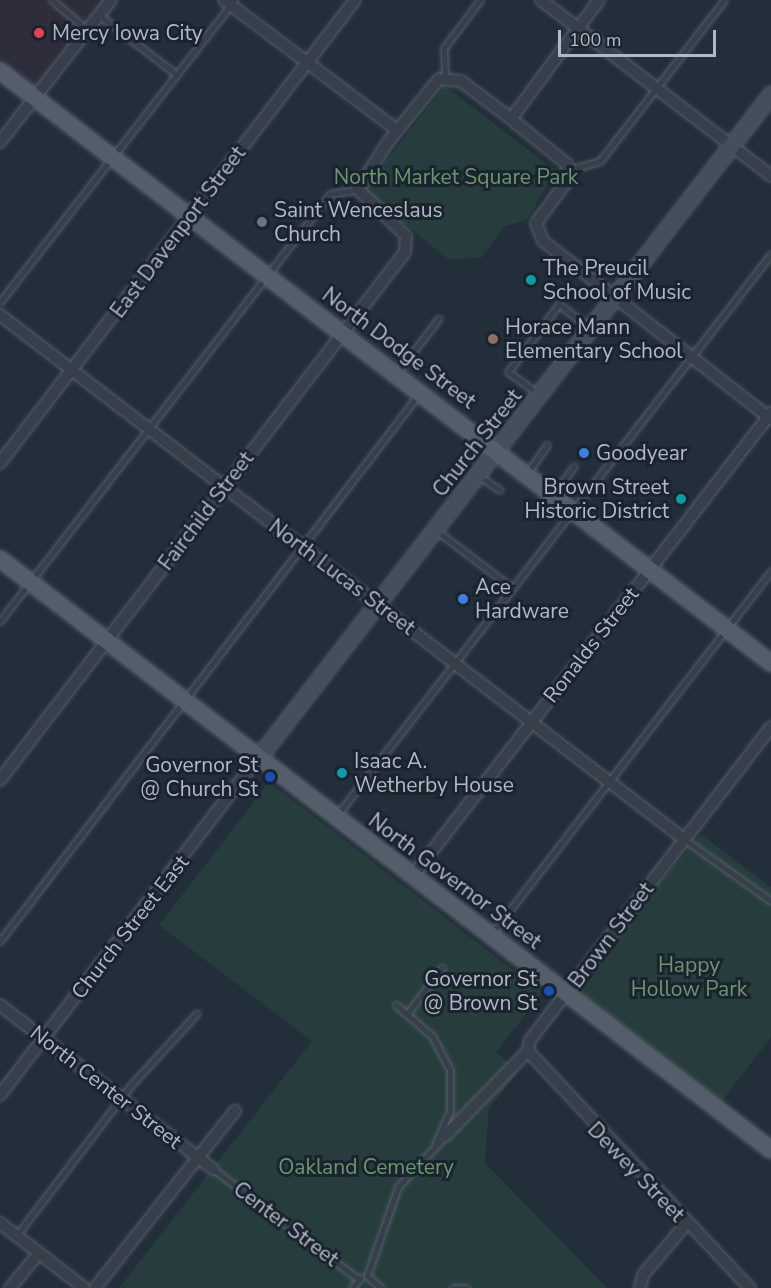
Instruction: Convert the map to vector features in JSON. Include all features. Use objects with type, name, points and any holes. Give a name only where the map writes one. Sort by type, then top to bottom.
[{"type":"main road","name":"North Dodge Street","points":[[0,71],[554,493],[771,663]]},
{"type":"main road","name":"North Governor Street","points":[[0,558],[335,818],[771,1150]]},
{"type":"street","points":[[0,142],[111,0]]},
{"type":"street","name":"East Davenport Street","points":[[0,463],[355,0]]},
{"type":"street","points":[[542,0],[771,177]]},
{"type":"street","points":[[511,119],[599,0]]},
{"type":"street","points":[[230,2],[306,63],[398,130]]},
{"type":"street","points":[[358,189],[434,82],[445,78],[461,81],[562,157],[568,170],[537,230],[614,299],[770,416]]},
{"type":"street","name":"Church Street","points":[[258,758],[379,605],[771,94]]},
{"type":"street","name":"Fairchild Street","points":[[0,780],[405,252],[407,242],[358,189]]},
{"type":"street","name":"North Lucas Street","points":[[0,315],[684,839]]},
{"type":"street","name":"Ronalds Street","points":[[412,877],[770,416]]},
{"type":"street","name":"Brown Street","points":[[445,1136],[528,1051],[530,1040],[771,727]]},
{"type":"street","name":"Church Street East","points":[[0,1095],[258,758]]},
{"type":"street","name":"North Center Street","points":[[0,1005],[213,1168]]},
{"type":"street","name":"Dewey Street","points":[[528,1051],[686,1224],[750,1288]]},
{"type":"street","points":[[95,1288],[235,1111]]},
{"type":"street","points":[[0,1223],[84,1288]]},
{"type":"street","points":[[640,1288],[643,1275],[686,1224]]},
{"type":"street","points":[[10,1288],[39,1253]]},
{"type":"lane","points":[[52,0],[87,30]]},
{"type":"lane","points":[[445,78],[444,48],[480,0]]},
{"type":"lane","points":[[568,170],[600,162],[724,0]]},
{"type":"lane","points":[[0,302],[177,75],[230,2]]},
{"type":"lane","points":[[99,15],[177,75]]},
{"type":"lane","points":[[0,621],[330,194],[358,189]]},
{"type":"lane","points":[[335,818],[771,254]]},
{"type":"lane","points":[[540,395],[508,372],[559,304],[591,329]]},
{"type":"lane","points":[[396,374],[439,318]]},
{"type":"lane","points":[[0,941],[420,393]]},
{"type":"lane","points":[[527,473],[547,445]]},
{"type":"lane","points":[[554,493],[574,466]]},
{"type":"lane","points":[[478,475],[500,490]]},
{"type":"lane","points":[[436,530],[512,588]]},
{"type":"lane","points":[[490,936],[771,571]]},
{"type":"lane","points":[[684,839],[771,901]]},
{"type":"lane","points":[[407,1014],[442,968]]},
{"type":"lane","points":[[396,1005],[432,1036],[450,1070],[450,1111],[433,1149]]},
{"type":"lane","points":[[16,1236],[121,1098],[197,1013]]},
{"type":"lane","points":[[367,1276],[398,1187],[445,1136]]},
{"type":"lane","name":"Center Street","points":[[213,1168],[358,1279]]},
{"type":"lane","points":[[352,1288],[358,1279],[367,1276]]},
{"type":"lane","points":[[367,1276],[381,1288]]},
{"type":"lane","points":[[453,1288],[466,1288]]},
{"type":"shaded area","name":"Mercy Iowa City","points":[[0,0],[104,0],[33,91],[0,66]]},
{"type":"green space","name":"North Market Square Park","points":[[445,86],[556,171],[527,220],[505,226],[481,258],[448,259],[363,190]]},
{"type":"green space","name":"Oakland Cemetery","points":[[269,782],[543,993],[496,1052],[519,1071],[489,1108],[485,1163],[607,1288],[119,1288],[312,1041],[159,925]]},
{"type":"green space","name":"Happy Hollow Park","points":[[701,834],[771,887],[771,1037],[722,1101],[566,994]]},
{"type":"place","name":"Mercy Iowa City","points":[[39,33]]},
{"type":"place","name":"Saint Wenceslaus Church","points":[[262,222]]},
{"type":"place","name":"The Preucil School of Music","points":[[531,280]]},
{"type":"place","name":"Horace Mann Elementary School","points":[[493,339]]},
{"type":"place","name":"Goodyear","points":[[584,453]]},
{"type":"place","name":"Brown Street Historic District","points":[[681,499]]},
{"type":"place","name":"Ace Hardware","points":[[463,599]]},
{"type":"place","name":"Isaac A. Wetherby House","points":[[342,773]]},
{"type":"place","name":"Governor St @ Church St","points":[[270,777]]},
{"type":"place","name":"Governor St @ Brown St","points":[[549,991]]}]
